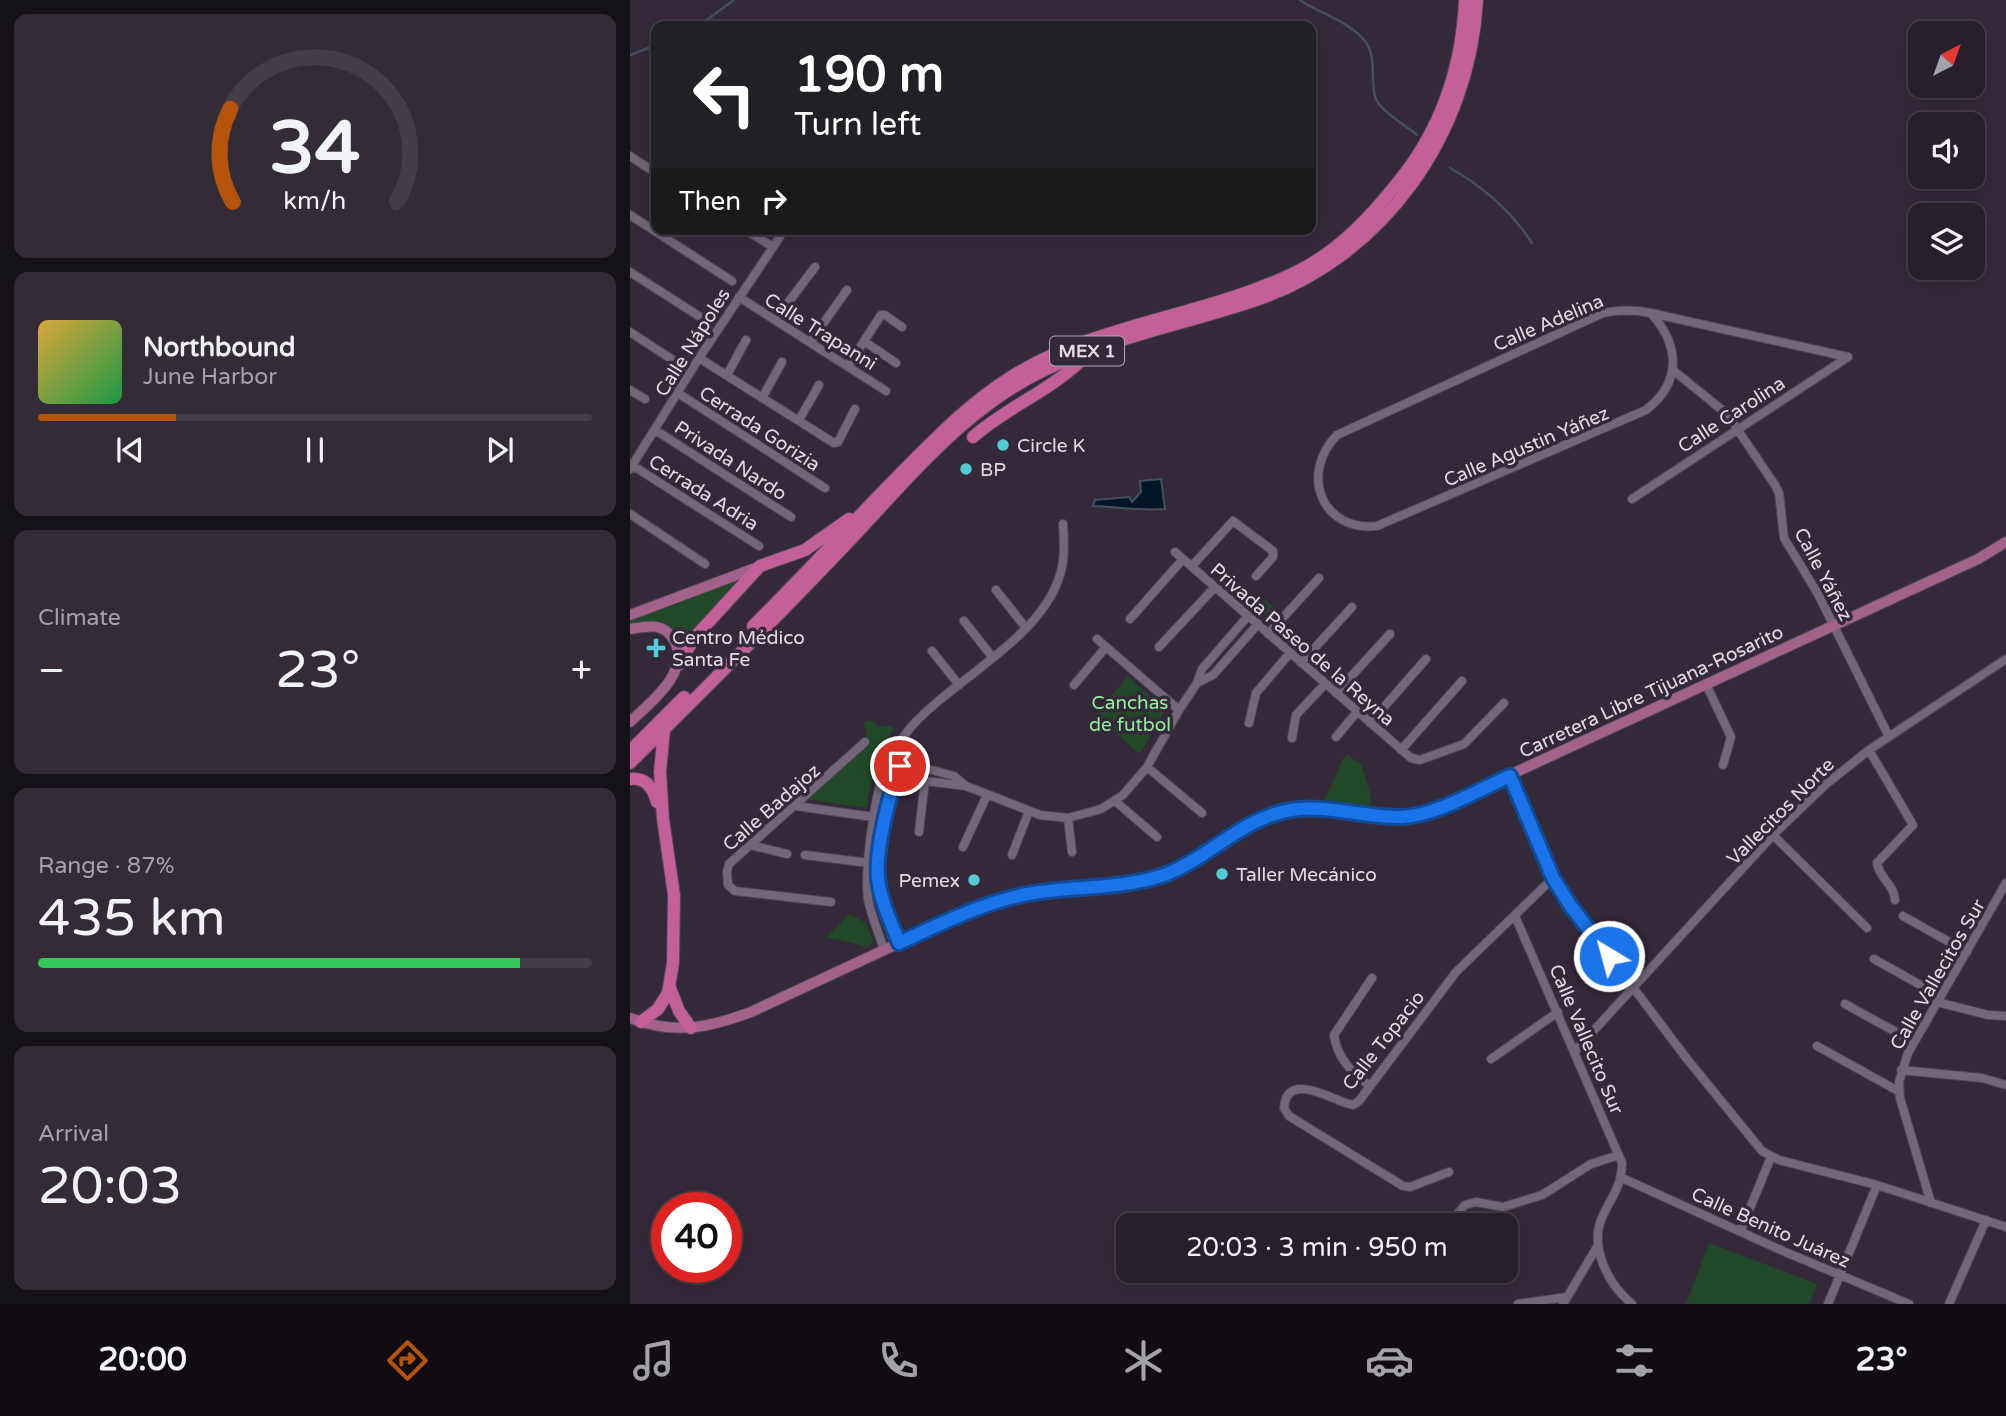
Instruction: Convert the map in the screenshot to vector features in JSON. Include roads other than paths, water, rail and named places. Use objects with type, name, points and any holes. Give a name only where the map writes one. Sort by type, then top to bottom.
[{"type":"highway","name":"MEX 1","points":[[630,751],[957,417],[999,385],[1030,365],[1078,343],[1262,287],[1299,271],[1340,243],[1386,197],[1416,158],[1430,134],[1446,100],[1457,65],[1465,0]]},
{"type":"highway","name":"MEX 1","points":[[630,764],[964,423],[1009,389],[1032,375],[1091,349],[1276,292],[1324,269],[1357,244],[1409,188],[1447,126],[1472,49],[1477,0]]},
{"type":"highway","points":[[973,437],[1001,414],[1072,369],[1091,349]]},
{"type":"highway","points":[[678,665],[695,637],[760,566],[805,550],[874,501]]},
{"type":"highway","points":[[664,729],[660,760],[663,819],[674,895],[670,989],[691,1028]]},
{"type":"highway","points":[[630,744],[646,735]]},
{"type":"highway","points":[[630,779],[639,778],[650,785],[663,819]]},
{"type":"highway","points":[[635,1020],[657,1009],[670,989]]},
{"type":"main road","name":"Carretera Libre Tijuana-Rosarito","points":[[635,1020],[691,1028],[727,1021],[899,943],[1005,899],[1034,893],[1129,883],[1165,874],[1198,858],[1249,825],[1275,813],[1308,808],[1404,817],[1438,808],[1978,559],[2006,542]]},
{"type":"main road","points":[[630,615],[760,566]]},
{"type":"main road","points":[[630,629],[651,625],[662,627],[676,644],[678,665],[664,688],[630,722]]},
{"type":"street","points":[[630,156],[651,170]]},
{"type":"street","points":[[630,215],[651,229]]},
{"type":"street","points":[[661,235],[732,281]]},
{"type":"street","points":[[754,235],[773,247]]},
{"type":"street","name":"Calle Nápoles","points":[[631,467],[780,235]]},
{"type":"street","points":[[775,320],[816,267]]},
{"type":"street","points":[[630,272],[702,318]]},
{"type":"street","points":[[810,342],[847,290]]},
{"type":"street","name":"Calle Trapanni","points":[[739,298],[886,391]]},
{"type":"street","name":"Calle Adelina","points":[[1321,495],[1317,467],[1321,456],[1328,444],[1346,429],[1603,313],[1630,309],[1848,357]]},
{"type":"street","points":[[1651,313],[1666,336],[1674,371]]},
{"type":"street","points":[[848,366],[882,314],[902,327]]},
{"type":"street","points":[[630,332],[673,360]]},
{"type":"street","points":[[727,375],[746,340]]},
{"type":"street","points":[[864,341],[897,363]]},
{"type":"street","name":"Calle Carolina","points":[[1632,499],[1848,357]]},
{"type":"street","points":[[699,358],[836,443],[855,410]]},
{"type":"street","points":[[762,398],[782,362]]},
{"type":"street","name":"Calle Yáñez","points":[[1674,371],[1727,414],[1775,485],[1779,493],[1784,538],[1834,625],[1889,737]]},
{"type":"street","name":"Calle Agustin Yáñez","points":[[1321,495],[1330,509],[1354,525],[1366,527],[1387,523],[1646,410],[1662,394],[1674,371]]},
{"type":"street","points":[[799,420],[819,385]]},
{"type":"street","points":[[630,390],[645,400]]},
{"type":"street","name":"Cerrada Gorizia","points":[[678,393],[825,488]]},
{"type":"street","name":"Privada Nardo","points":[[655,430],[791,517]]},
{"type":"street","name":"Cerrada Adria","points":[[631,467],[759,546]]},
{"type":"street","points":[[630,514],[705,564]]},
{"type":"street","points":[[1192,566],[1233,521],[1273,551],[1273,557],[1256,576]]},
{"type":"street","points":[[884,950],[868,898],[868,884],[875,817],[888,762],[912,726],[993,658],[1026,628],[1041,610],[1058,580],[1064,555],[1063,524]]},
{"type":"street","name":"Privada Paseo de la Reyna","points":[[1175,552],[1411,758],[1420,760],[1465,744],[1504,703]]},
{"type":"street","points":[[1130,619],[1183,559]]},
{"type":"street","points":[[1268,634],[1319,578]]},
{"type":"street","points":[[1159,647],[1215,587]]},
{"type":"street","points":[[996,590],[1026,628]]},
{"type":"street","points":[[1301,663],[1352,607]]},
{"type":"street","points":[[884,774],[895,778],[966,786],[1054,818],[1089,813],[1115,801],[1134,784],[1197,683],[1202,669],[1248,616]]},
{"type":"street","points":[[964,621],[993,658]]},
{"type":"street","points":[[1197,683],[1213,675],[1258,624]]},
{"type":"street","points":[[1336,693],[1390,634]]},
{"type":"street","points":[[1097,639],[1179,710]]},
{"type":"street","points":[[1074,684],[1106,646]]},
{"type":"street","points":[[932,651],[959,685]]},
{"type":"street","points":[[1249,723],[1256,693],[1290,653]]},
{"type":"street","points":[[1370,723],[1426,659]]},
{"type":"street","name":"Vallecitos Norte","points":[[1575,1051],[1773,835],[1825,785],[1869,750],[2006,659]]},
{"type":"street","points":[[1401,750],[1462,681]]},
{"type":"street","points":[[1292,738],[1296,715],[1325,684]]},
{"type":"street","points":[[1706,684],[1731,737],[1723,765]]},
{"type":"street","points":[[1336,737],[1357,712]]},
{"type":"street","points":[[899,943],[881,898],[878,859],[895,778],[900,766],[901,741]]},
{"type":"street","name":"Calle Badajoz","points":[[831,902],[741,892],[731,888],[727,880],[729,864],[865,742]]},
{"type":"street","points":[[1869,750],[1913,825],[1877,863],[1878,869],[1892,887],[1895,900]]},
{"type":"street","points":[[888,762],[954,776],[966,786]]},
{"type":"street","points":[[1147,767],[1202,813]]},
{"type":"street","points":[[1510,776],[1553,878],[1579,917],[1755,1144],[1771,1157],[1877,1185],[2006,1227]]},
{"type":"street","points":[[919,832],[925,780]]},
{"type":"street","points":[[963,847],[986,794]]},
{"type":"street","points":[[1115,801],[1157,837]]},
{"type":"street","points":[[796,806],[886,819]]},
{"type":"street","points":[[1012,855],[1029,811]]},
{"type":"street","points":[[1068,818],[1072,852]]},
{"type":"street","points":[[1773,835],[1867,928]]},
{"type":"street","points":[[750,845],[787,854]]},
{"type":"street","points":[[805,855],[869,863]]},
{"type":"street","name":"Calle Topacio","points":[[1449,1172],[1410,1187],[1403,1186],[1293,1119],[1284,1108],[1287,1095],[1297,1088],[1353,1105],[1359,1101],[1456,972],[1553,878]]},
{"type":"street","points":[[868,884],[878,882]]},
{"type":"street","name":"Calle Vallecitos Sur","points":[[1931,1203],[1898,1091],[1901,1069],[1938,999],[2006,883]]},
{"type":"street","name":"Calle Vallecito Sur","points":[[1515,916],[1619,1155],[1622,1163],[1620,1177]]},
{"type":"street","points":[[1903,916],[1967,952]]},
{"type":"street","points":[[1874,959],[1938,999],[1988,1015],[2006,1016]]},
{"type":"street","points":[[1370,1086],[1348,1067],[1339,1053],[1334,1035],[1372,978]]},
{"type":"street","points":[[1845,1004],[1914,1042]]},
{"type":"street","points":[[1491,1059],[1558,1013]]},
{"type":"street","points":[[1817,1045],[1898,1091]]},
{"type":"street","points":[[1901,1069],[1982,1078],[2006,1085]]},
{"type":"street","points":[[1458,1213],[1465,1205],[1476,1202],[1503,1207],[1542,1195],[1591,1164],[1619,1155]]},
{"type":"street","points":[[1741,1230],[1771,1157]]},
{"type":"street","points":[[1620,1177],[1599,1224],[1596,1234],[1597,1247],[1613,1283],[1632,1304]]},
{"type":"street","name":"Calle Benito Juárez","points":[[1620,1177],[1909,1304]]},
{"type":"street","points":[[1828,1304],[1877,1185]]},
{"type":"street","points":[[1949,1304],[1986,1220]]},
{"type":"street","points":[[1518,1304],[1565,1300],[1597,1247]]},
{"type":"water","points":[[1161,479],[1165,509],[1093,506],[1095,500],[1129,497],[1132,502],[1141,492],[1140,481]]},
{"type":"waterway","points":[[705,21],[734,0]]},
{"type":"waterway","points":[[1300,0],[1343,23],[1365,41],[1371,55],[1376,99],[1388,113],[1417,135]]},
{"type":"waterway","points":[[630,55],[651,47]]},
{"type":"waterway","points":[[1450,168],[1496,201],[1532,243]]},
{"type":"place","name":"Circle K","points":[[1003,445]]},
{"type":"place","name":"BP","points":[[966,469]]},
{"type":"place","name":"Centro Médico Santa Fe","points":[[656,648]]},
{"type":"place","name":"Taller Mecánico","points":[[1222,874]]},
{"type":"place","name":"Pemex","points":[[974,880]]},
{"type":"park label","name":"Canchas de futbol","points":[[1130,713]]}]
